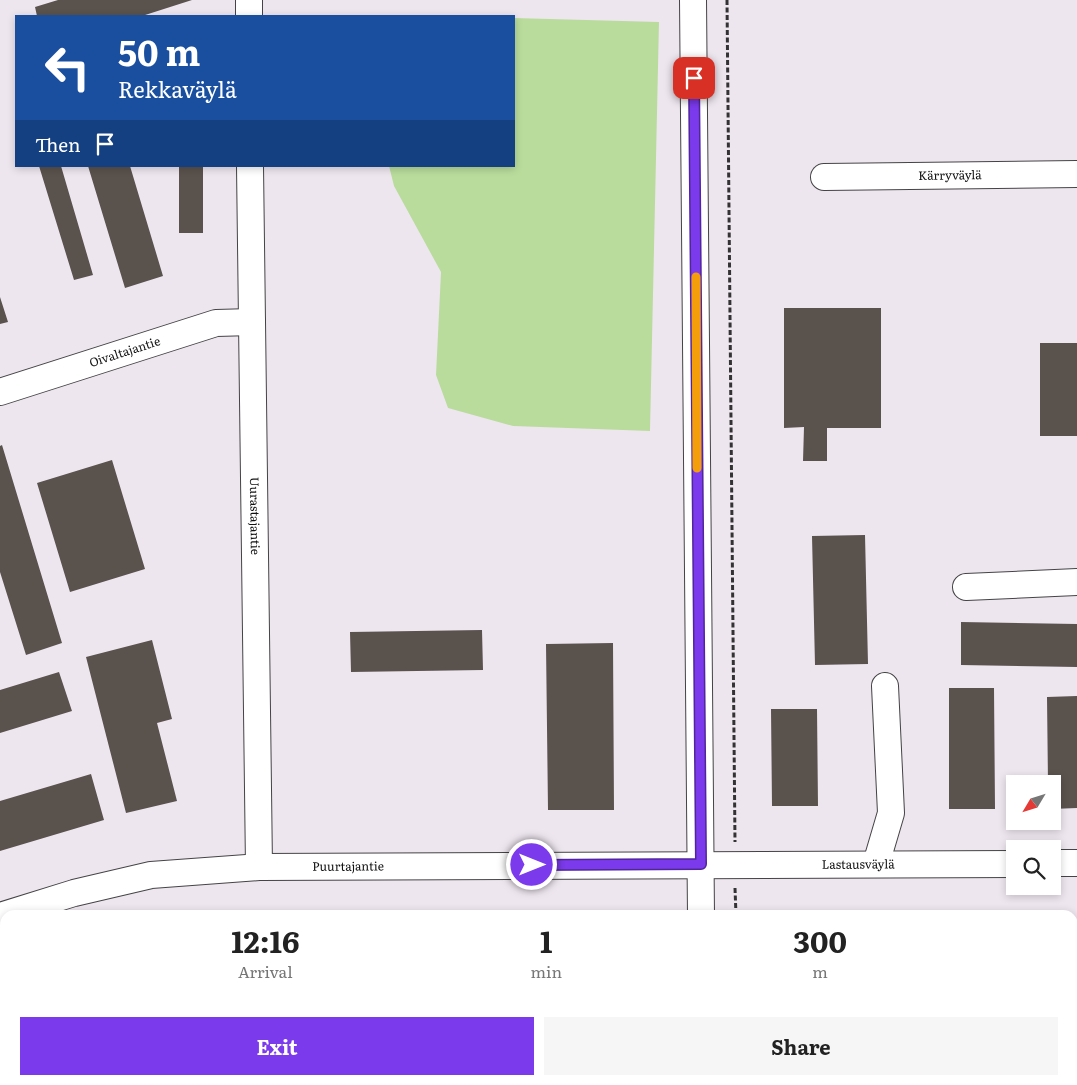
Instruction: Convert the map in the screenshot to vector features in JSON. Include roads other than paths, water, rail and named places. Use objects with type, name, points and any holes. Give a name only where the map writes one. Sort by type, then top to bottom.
[{"type":"street","points":[[249,0],[249,15]]},
{"type":"street","points":[[694,0],[701,910]]},
{"type":"street","name":"Uurastajantie","points":[[250,167],[259,867]]},
{"type":"street","name":"Kärryväylä","points":[[824,177],[1077,174]]},
{"type":"street","name":"Oivaltajantie","points":[[0,392],[216,323],[252,322]]},
{"type":"street","points":[[966,587],[1077,582]]},
{"type":"street","points":[[876,864],[891,813],[885,686]]},
{"type":"street","points":[[1061,863],[1077,863]]},
{"type":"street","name":"Lastausväylä","points":[[701,864],[1006,864]]},
{"type":"street","name":"Puurtajantie","points":[[19,910],[74,893],[152,875],[259,867],[701,864]]}]
